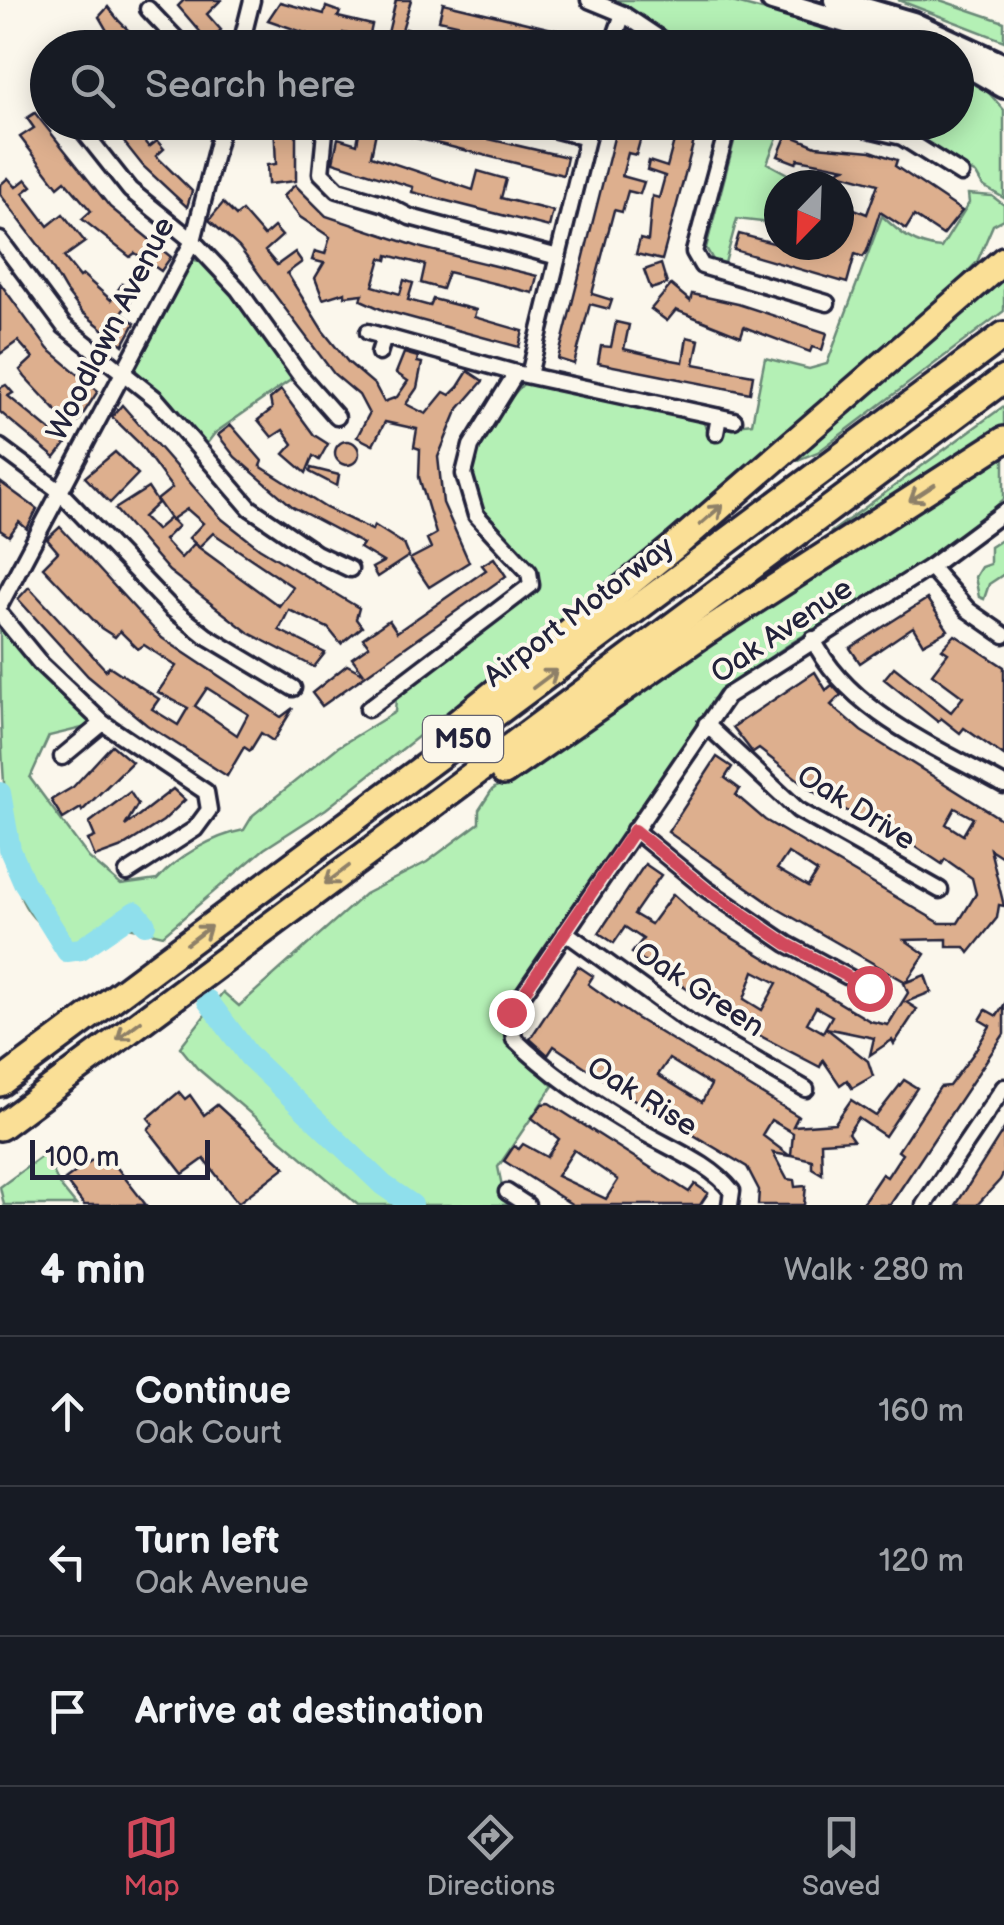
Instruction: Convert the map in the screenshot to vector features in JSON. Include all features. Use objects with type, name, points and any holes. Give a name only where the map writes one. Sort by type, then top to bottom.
[{"type":"highway","points":[[372,806],[400,769],[690,532],[1004,260]]},
{"type":"highway","name":"Airport Motorway","points":[[0,1083],[1004,335]]},
{"type":"highway","name":"M50","points":[[0,1126],[1004,379]]},
{"type":"highway","points":[[383,840],[413,836],[704,632],[1004,440]]},
{"type":"main road","points":[[772,0],[885,30]]},
{"type":"main road","points":[[835,0],[931,30]]},
{"type":"main road","points":[[974,51],[1004,65]]},
{"type":"main road","points":[[974,70],[1004,87]]},
{"type":"street","points":[[244,30],[252,0]]},
{"type":"street","points":[[589,0],[623,14],[647,30]]},
{"type":"street","points":[[148,9],[168,30]]},
{"type":"street","points":[[617,30],[623,14]]},
{"type":"street","points":[[90,140],[130,190],[193,241],[238,289],[299,374],[337,416]]},
{"type":"street","name":"Woodlawn Avenue","points":[[0,605],[193,241],[218,140]]},
{"type":"street","points":[[324,140],[320,173],[338,190],[410,216],[558,257]]},
{"type":"street","points":[[368,709],[386,704],[531,585],[529,572],[476,515],[464,474],[472,446],[522,374],[558,257],[587,140]]},
{"type":"street","points":[[724,140],[694,252],[702,266],[826,303]]},
{"type":"street","points":[[907,140],[961,174]]},
{"type":"street","points":[[0,240],[64,326],[156,399],[250,508],[316,553],[350,569]]},
{"type":"street","points":[[368,332],[723,423]]},
{"type":"street","points":[[379,353],[384,337]]},
{"type":"street","points":[[0,447],[58,490],[171,608],[206,636],[293,688]]},
{"type":"street","name":"Oak Avenue","points":[[514,1039],[511,1012],[727,696],[930,567],[1004,512]]},
{"type":"street","points":[[930,567],[968,610],[1004,635]]},
{"type":"street","points":[[0,614],[41,664],[103,723],[206,792],[208,810],[195,829],[127,873]]},
{"type":"street","points":[[813,638],[841,680],[872,706],[908,732],[1004,785]]},
{"type":"street","points":[[62,757],[103,723]]},
{"type":"street","name":"Oak Drive","points":[[706,724],[798,810],[940,890]]},
{"type":"street","points":[[634,830],[722,900],[787,944],[869,988]]},
{"type":"street","name":"Oak Green","points":[[565,932],[688,1021],[806,1089]]},
{"type":"street","name":"Oak Rise","points":[[514,1039],[557,1077],[721,1177],[732,1191],[730,1205]]},
{"type":"street","points":[[924,1205],[1004,1087]]},
{"type":"street","points":[[507,1192],[527,1205]]},
{"type":"green space","points":[[615,0],[725,0],[837,30],[662,30]]},
{"type":"green space","points":[[898,0],[940,0],[1004,22],[1004,41]]},
{"type":"green space","points":[[974,83],[1004,110],[1004,198],[983,186],[976,174],[918,140],[974,140]]},
{"type":"green space","points":[[735,140],[776,140],[767,163],[780,170],[764,170],[764,222],[737,219],[725,263],[713,260],[706,248]]},
{"type":"green space","points":[[968,194],[992,196],[1004,205],[1004,219],[993,225],[977,262],[883,358],[873,354],[861,372],[656,550],[326,809],[264,849],[163,935],[129,927],[81,957],[29,912],[15,869],[5,800],[0,622],[103,723],[49,736],[30,778],[89,858],[121,885],[157,880],[197,848],[244,830],[253,815],[338,747],[395,712],[396,697],[536,591],[528,562],[486,518],[473,469],[488,432],[524,383],[701,419],[709,432],[721,434],[728,426],[752,423],[765,358],[809,369],[827,364],[882,216],[909,238],[941,248],[969,203]]},
{"type":"green space","points":[[193,260],[207,262],[295,377],[215,433],[205,446],[170,401],[135,370]]},
{"type":"green space","points":[[1004,275],[1004,311],[818,452],[782,466]]},
{"type":"green space","points":[[1004,406],[1004,430],[859,523],[830,533]]},
{"type":"green space","points":[[1004,446],[1004,499],[981,520],[933,557],[790,644],[713,699],[717,702],[603,864],[506,1015],[505,1039],[553,1086],[498,1167],[503,1191],[522,1205],[358,1205],[197,1068],[180,1047],[223,992],[239,1006],[365,894],[427,862],[479,823],[479,810],[492,790],[681,655]]},
{"type":"green space","points":[[1004,538],[1004,574],[989,584],[984,599],[979,597],[975,577],[981,567],[990,564],[990,547]]},
{"type":"green space","points":[[45,1154],[59,1184],[76,1205],[4,1205],[0,1187]]},
{"type":"building","points":[[184,0],[221,0],[207,14],[221,30],[199,30],[178,6]]},
{"type":"building","points":[[396,0],[411,0],[402,30],[389,30]]},
{"type":"building","points":[[280,2],[324,14],[326,7],[340,12],[338,17],[372,25],[371,30],[296,30],[268,20]]},
{"type":"building","points":[[443,3],[556,30],[460,30],[461,25],[439,20]]},
{"type":"building","points":[[108,7],[128,30],[107,30],[99,17]]},
{"type":"building","points":[[30,131],[30,140],[57,140],[110,207],[171,257],[161,271],[135,253],[130,257],[82,219],[91,211],[65,181],[58,187],[20,137]]},
{"type":"building","points":[[122,140],[143,140],[149,147],[157,141],[164,149],[156,156],[192,191],[187,207],[143,166]]},
{"type":"building","points":[[275,140],[296,140],[296,181],[268,184],[267,165],[276,164]]},
{"type":"building","points":[[338,140],[357,144],[358,140],[374,140],[371,156],[473,190],[478,171],[506,179],[501,198],[553,211],[549,227],[412,192],[413,187],[333,162]]},
{"type":"building","points":[[424,140],[493,140],[567,157],[563,175]]},
{"type":"building","points":[[613,140],[640,140],[636,155],[628,153],[622,176],[644,182],[640,194],[628,191],[622,212],[614,210],[592,294],[612,300],[609,309],[590,304],[574,364],[558,359]]},
{"type":"building","points":[[674,140],[694,140],[662,260],[636,254],[640,239],[648,241],[652,196],[659,198],[665,176],[647,170],[649,161],[667,167]]},
{"type":"building","points":[[785,140],[871,151],[897,160],[895,166],[962,211],[943,235],[914,216],[906,229],[880,212],[867,251],[863,257],[855,254],[854,258],[854,209],[867,214],[878,184],[854,177],[854,170],[798,159],[796,163],[778,156]]},
{"type":"building","points":[[8,178],[16,187],[26,179],[32,186],[23,193],[48,226],[63,214],[85,242],[64,257],[80,277],[83,275],[111,300],[122,284],[136,294],[121,313],[135,323],[123,345],[82,312],[65,290],[40,247],[0,194],[0,185]]},
{"type":"building","points":[[295,185],[326,216],[422,248],[537,276],[533,293],[448,272],[442,289],[421,283],[425,265],[388,255],[387,260],[381,258],[373,286],[400,294],[404,280],[413,283],[408,300],[430,306],[433,299],[476,310],[474,317],[523,331],[519,347],[383,310],[361,300],[363,294],[345,296],[345,292],[323,299],[315,278],[324,263],[312,260],[315,251],[325,254],[330,237],[300,217],[283,196]]},
{"type":"building","points":[[223,203],[236,216],[242,211],[264,236],[274,227],[282,236],[265,251],[277,265],[295,252],[302,262],[287,273],[323,331],[348,362],[375,385],[384,402],[397,397],[408,381],[396,373],[404,353],[418,357],[417,362],[422,363],[417,388],[406,404],[426,414],[444,392],[450,395],[458,387],[468,371],[483,381],[457,411],[438,457],[443,503],[469,562],[429,587],[410,559],[431,548],[427,539],[436,534],[419,477],[420,449],[414,447],[417,429],[385,422],[373,445],[357,437],[369,414],[359,395],[334,374],[239,247],[209,220]]},
{"type":"building","points":[[739,234],[764,241],[764,259],[734,250]]},
{"type":"building","points":[[768,260],[853,260],[847,283]]},
{"type":"building","points":[[661,264],[667,284],[651,289],[644,270]]},
{"type":"building","points":[[0,283],[48,349],[98,391],[78,422],[68,414],[64,419],[25,377],[20,370],[33,358],[18,341],[0,354]]},
{"type":"building","points":[[671,285],[690,301],[692,294],[738,304],[827,333],[822,350],[812,347],[810,352],[744,327],[741,336],[676,310],[667,321],[651,309]]},
{"type":"building","points":[[616,322],[629,325],[624,349],[672,360],[683,362],[687,337],[699,340],[694,364],[753,375],[750,393],[598,363],[601,346],[611,347]]},
{"type":"building","points":[[6,385],[13,393],[8,396],[66,444],[55,458],[0,412],[0,388]]},
{"type":"building","points":[[281,390],[314,435],[328,444],[319,460],[313,456],[306,473],[284,454],[293,444],[283,430],[272,437],[258,420],[272,409],[270,399]]},
{"type":"building","points":[[122,405],[222,519],[259,548],[359,608],[356,619],[362,627],[341,644],[328,628],[289,610],[279,630],[325,653],[314,667],[249,633],[169,571],[115,509],[148,488],[158,503],[143,517],[156,530],[170,518],[157,500],[172,488],[139,443],[112,417]],"holes":[[[187,509],[203,523],[189,538],[199,547],[213,533],[293,587],[279,606],[194,544],[181,558],[164,540],[178,526],[172,520]]]},
{"type":"building","points":[[231,425],[262,461],[260,466],[326,508],[372,530],[374,525],[404,544],[409,556],[377,577],[372,568],[383,562],[360,548],[363,544],[293,507],[235,457],[218,435]]},
{"type":"building","points":[[347,441],[359,453],[347,465],[335,453]]},
{"type":"building","points":[[115,452],[138,474],[110,503],[85,477]]},
{"type":"building","points":[[311,468],[339,475],[337,486],[310,472]]},
{"type":"building","points":[[0,482],[37,509],[27,529],[19,522],[9,536],[0,530]]},
{"type":"building","points":[[60,527],[162,638],[281,717],[293,708],[273,741],[261,733],[250,751],[244,747],[227,776],[147,725],[88,676],[18,599],[29,587],[106,670],[109,666],[159,699],[152,709],[178,725],[188,708],[158,692],[176,666],[144,645],[138,649],[120,631],[115,637],[101,628],[43,567],[58,552],[47,539]],"holes":[[[207,688],[248,714],[237,735],[195,706]]]},
{"type":"building","points":[[494,558],[506,576],[322,706],[312,693],[347,665],[364,674],[352,658],[369,646],[363,638],[389,620],[397,632],[486,570],[482,565]]},
{"type":"building","points":[[927,599],[948,630],[923,644],[913,627],[860,663],[850,648]]},
{"type":"building","points":[[955,635],[1004,667],[1004,756],[964,728],[960,733],[941,718],[938,722],[884,679],[894,667],[951,712],[963,697],[932,674],[948,653],[942,649]]},
{"type":"building","points":[[815,672],[826,690],[832,685],[841,695],[831,705],[861,731],[1004,821],[1004,858],[990,849],[1004,906],[999,905],[997,918],[969,953],[965,947],[947,947],[947,939],[905,940],[925,954],[906,982],[778,909],[668,832],[717,757],[732,767],[725,778],[740,789],[736,795],[765,820],[940,923],[958,923],[976,894],[972,878],[945,859],[942,864],[901,837],[898,840],[814,792],[759,749],[753,753],[733,727]],"holes":[[[955,808],[973,818],[963,835],[946,824]],[[788,853],[817,872],[808,887],[777,869]]]},
{"type":"building","points":[[112,745],[132,762],[82,811],[81,808],[63,819],[51,800],[73,787]]},
{"type":"building","points":[[173,789],[185,800],[163,821],[122,847],[95,857],[88,840],[95,837],[89,823],[130,792],[138,804],[125,826]]},
{"type":"building","points":[[645,864],[661,875],[634,914],[651,924],[673,894],[699,918],[870,1021],[888,1025],[908,993],[904,983],[925,975],[931,992],[906,1002],[917,1009],[894,1044],[892,1040],[870,1055],[874,1038],[826,1028],[868,1061],[873,1076],[852,1088],[847,1080],[840,1085],[823,1060],[820,1067],[751,1031],[632,953],[643,939],[625,927],[614,943],[599,933]],"holes":[[[754,971],[777,983],[762,1010],[744,999]],[[816,1007],[832,1016],[823,1032],[807,1023]]]},
{"type":"building","points":[[578,966],[593,976],[588,984],[636,1018],[798,1116],[793,1126],[835,1123],[851,1100],[876,1116],[904,1080],[917,1088],[885,1136],[858,1118],[848,1133],[853,1140],[821,1142],[822,1174],[812,1168],[812,1160],[791,1155],[793,1133],[771,1120],[762,1135],[790,1156],[773,1153],[795,1187],[806,1186],[804,1205],[758,1205],[759,1190],[747,1167],[554,1046],[548,1055],[530,1039]],"holes":[[[669,1059],[711,1085],[702,1102],[658,1075]]]},
{"type":"building","points":[[1004,1005],[1004,1034],[890,1205],[861,1205],[882,1174],[887,1177],[902,1154],[898,1151],[940,1087],[949,1086],[973,1054],[990,1026],[980,1020],[986,1010],[997,1016]]},
{"type":"building","points":[[179,1092],[185,1099],[190,1095],[204,1115],[217,1105],[285,1167],[238,1203],[204,1159],[183,1174],[148,1129],[153,1124],[148,1118]]},
{"type":"building","points":[[549,1103],[689,1192],[695,1184],[708,1193],[700,1205],[573,1205],[504,1161],[514,1146],[519,1149],[523,1144],[547,1157],[559,1139],[532,1118],[542,1104]],"holes":[[[574,1150],[618,1180],[606,1199],[557,1176]]]},
{"type":"building","points":[[1004,1129],[1004,1172],[1000,1180],[977,1205],[956,1205]]},
{"type":"building","points":[[104,1151],[146,1205],[84,1205],[65,1180]]},
{"type":"waterway","points":[[0,793],[10,850],[24,882],[67,951],[81,949],[135,912],[145,924]]},
{"type":"waterway","points":[[208,1001],[249,1056],[383,1185],[412,1205]]},
{"type":"route","points":[[511,1012],[634,830],[706,889],[787,944],[869,988]]}]
